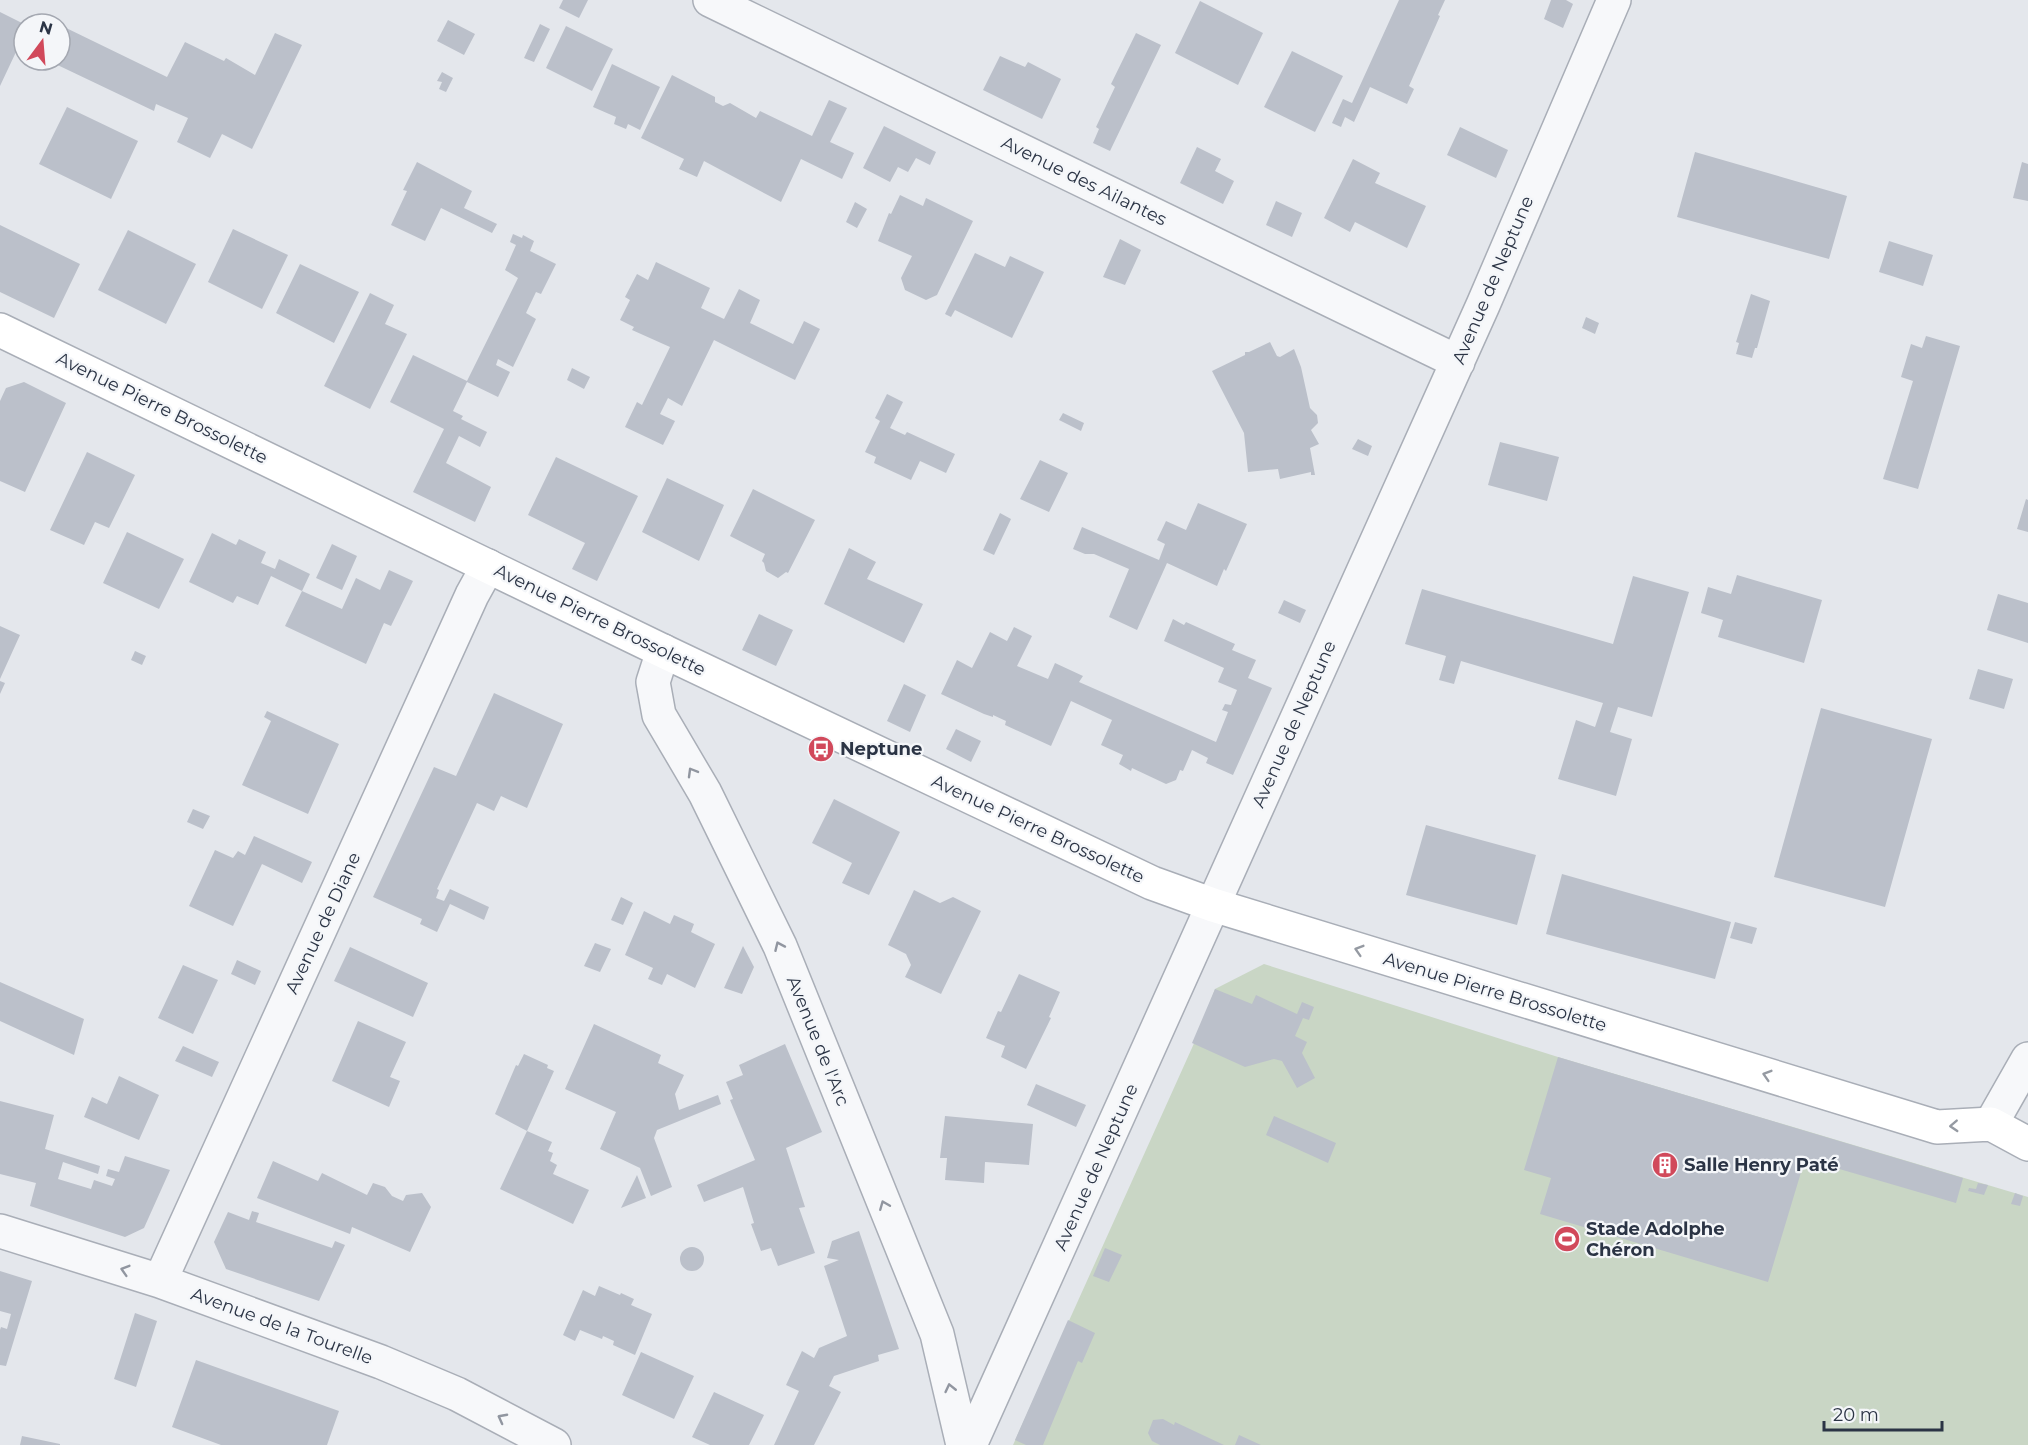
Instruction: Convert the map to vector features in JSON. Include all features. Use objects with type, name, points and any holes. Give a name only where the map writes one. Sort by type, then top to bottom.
[{"type":"street","name":"Avenue des Ailantes","points":[[710,0],[1458,362]]},
{"type":"street","name":"Avenue de Neptune","points":[[970,1445],[1458,362],[1614,0]]},
{"type":"street","name":"Avenue Pierre Brossolette","points":[[0,330],[663,651],[1152,883],[1213,905],[1937,1127],[1990,1124]]},
{"type":"street","name":"Avenue de Diane","points":[[160,1281],[472,595],[488,566]]},
{"type":"street","name":"Avenue de l'Arc","points":[[663,651],[654,682],[659,715],[705,794],[780,946],[937,1334],[963,1445]]},
{"type":"street","points":[[2028,1059],[1990,1124],[2028,1144]]},
{"type":"street","name":"Avenue de la Tourelle","points":[[0,1231],[160,1281],[381,1362],[457,1394],[554,1445]]},
{"type":"green space","name":"Stade Adolphe Chéron","points":[[1264,964],[1558,1057],[2028,1197],[2028,1445],[1013,1445],[1196,1039],[1215,989]]},
{"type":"building","points":[[563,0],[588,0],[579,18],[559,8]]},
{"type":"building","points":[[1399,0],[1445,0],[1409,86],[1414,89],[1407,104],[1370,87],[1354,122],[1345,117],[1341,127],[1332,123],[1343,99],[1352,103]]},
{"type":"building","points":[[1551,0],[1566,0],[1573,4],[1563,28],[1544,19]]},
{"type":"building","points":[[1200,1],[1263,33],[1238,85],[1175,53]]},
{"type":"building","points":[[0,12],[12,18],[12,60],[0,86]]},
{"type":"building","points":[[448,20],[475,34],[464,55],[437,41]]},
{"type":"building","points":[[540,24],[550,29],[534,62],[524,58]]},
{"type":"building","points":[[566,26],[613,49],[592,91],[546,68]]},
{"type":"building","points":[[72,31],[167,77],[185,42],[224,61],[226,58],[255,75],[275,33],[302,45],[252,149],[222,134],[210,158],[177,142],[188,118],[156,104],[154,111],[72,72]]},
{"type":"building","points":[[1136,33],[1161,45],[1110,151],[1093,143],[1099,129],[1096,127],[1115,87],[1111,84]]},
{"type":"building","points":[[1292,51],[1343,76],[1315,132],[1264,107]]},
{"type":"building","points":[[1000,56],[1025,67],[1028,62],[1061,79],[1042,119],[983,90]]},
{"type":"building","points":[[612,64],[660,87],[640,130],[628,124],[626,129],[614,124],[616,117],[593,107]]},
{"type":"building","points":[[442,72],[453,78],[446,92],[439,89],[442,82],[437,81]]},
{"type":"building","points":[[672,75],[715,97],[715,102],[723,106],[730,103],[756,118],[760,111],[812,136],[829,100],[847,108],[830,142],[854,153],[842,179],[801,159],[781,202],[704,161],[697,177],[679,169],[684,159],[641,138]]},
{"type":"building","points":[[67,107],[138,141],[111,199],[39,164]]},
{"type":"building","points":[[884,126],[936,152],[930,165],[916,158],[908,172],[898,167],[890,182],[863,168]]},
{"type":"building","points":[[1460,127],[1508,150],[1496,178],[1447,155]]},
{"type":"building","points":[[1197,147],[1221,159],[1215,171],[1234,181],[1223,204],[1180,183]]},
{"type":"building","points":[[1695,152],[1847,196],[1829,259],[1677,217]]},
{"type":"building","points":[[1353,159],[1380,173],[1375,183],[1426,206],[1407,248],[1355,222],[1350,232],[1324,218]]},
{"type":"building","points":[[417,162],[472,191],[464,208],[497,224],[492,233],[441,208],[425,241],[391,225],[407,191],[403,190]]},
{"type":"building","points":[[2022,162],[2028,164],[2028,201],[2013,198]]},
{"type":"building","points":[[900,195],[923,206],[926,198],[973,221],[937,295],[926,300],[905,290],[901,278],[912,256],[878,241],[889,213],[891,214]]},
{"type":"building","points":[[1276,201],[1302,213],[1292,237],[1266,225]]},
{"type":"building","points":[[855,202],[867,209],[857,228],[846,222]]},
{"type":"building","points":[[0,225],[80,264],[54,318],[0,292]]},
{"type":"building","points":[[233,229],[288,255],[262,309],[208,282]]},
{"type":"building","points":[[128,230],[196,264],[166,324],[98,290]]},
{"type":"building","points":[[513,234],[522,238],[523,235],[534,241],[530,251],[556,264],[541,294],[536,292],[526,313],[536,319],[513,367],[498,359],[496,365],[510,372],[498,397],[467,382],[453,411],[463,416],[461,419],[487,432],[480,447],[459,436],[446,463],[491,487],[475,522],[413,492],[444,429],[390,402],[413,355],[467,381],[518,278],[505,270],[516,245],[510,242]]},
{"type":"building","points":[[1120,239],[1141,250],[1125,285],[1103,277]]},
{"type":"building","points":[[1889,241],[1933,255],[1923,286],[1879,272]]},
{"type":"building","points":[[975,253],[1005,267],[1010,256],[1044,272],[1012,338],[955,310],[951,317],[945,314]]},
{"type":"building","points":[[656,262],[710,288],[701,308],[724,319],[739,289],[760,300],[750,323],[793,344],[804,321],[820,329],[795,380],[714,340],[682,406],[668,398],[660,414],[675,421],[663,445],[625,427],[637,402],[642,405],[670,347],[632,330],[634,327],[620,320],[630,300],[625,297],[637,274],[648,280]]},
{"type":"building","points":[[300,264],[359,292],[334,343],[276,313]]},
{"type":"building","points":[[370,293],[394,305],[385,324],[407,334],[370,409],[324,386]]},
{"type":"building","points":[[1751,294],[1770,301],[1752,358],[1736,354],[1739,343],[1736,342]]},
{"type":"building","points":[[1586,317],[1599,323],[1595,334],[1582,328]]},
{"type":"building","points":[[1926,336],[1960,346],[1918,489],[1883,479],[1913,381],[1901,377],[1911,344],[1922,348]]},
{"type":"building","points":[[1270,342],[1277,356],[1280,357],[1294,349],[1301,367],[1310,408],[1317,415],[1318,423],[1311,430],[1319,444],[1310,448],[1315,475],[1311,475],[1311,472],[1280,479],[1278,469],[1248,472],[1244,433],[1212,371],[1245,355],[1245,352]]},
{"type":"building","points":[[572,368],[590,377],[584,389],[567,380]]},
{"type":"building","points":[[24,382],[66,403],[25,492],[0,481],[0,401],[6,388]]},
{"type":"building","points":[[887,394],[903,402],[890,428],[905,435],[907,432],[955,454],[946,473],[920,461],[911,480],[874,463],[876,457],[865,452],[880,421],[875,418]]},
{"type":"building","points":[[1063,413],[1084,423],[1081,431],[1059,420]]},
{"type":"building","points":[[1358,439],[1372,446],[1368,456],[1352,449]]},
{"type":"building","points":[[1500,442],[1559,457],[1547,501],[1488,485]]},
{"type":"building","points":[[87,452],[135,475],[109,528],[95,522],[84,545],[50,530]]},
{"type":"building","points":[[556,457],[638,496],[597,581],[572,569],[585,543],[528,515]]},
{"type":"building","points":[[1040,460],[1068,473],[1049,512],[1020,499]]},
{"type":"building","points":[[667,478],[724,505],[699,561],[642,532]]},
{"type":"building","points":[[753,489],[815,520],[788,573],[778,578],[766,571],[762,561],[765,554],[730,536]]},
{"type":"building","points":[[2026,499],[2028,500],[2028,532],[2017,529]]},
{"type":"building","points":[[1198,503],[1247,524],[1217,586],[1167,563],[1137,630],[1109,617],[1129,569],[1094,554],[1085,554],[1073,549],[1082,527],[1159,560],[1165,544],[1157,540],[1166,521],[1186,530]]},
{"type":"building","points":[[1000,513],[1011,519],[994,555],[983,550]]},
{"type":"building","points":[[127,532],[184,559],[159,609],[103,583]]},
{"type":"building","points":[[212,533],[236,545],[239,539],[266,552],[261,563],[275,569],[279,559],[310,574],[302,591],[271,576],[258,605],[237,596],[233,603],[189,582]]},
{"type":"building","points":[[332,544],[357,556],[342,590],[316,578]]},
{"type":"building","points":[[849,548],[876,562],[867,579],[923,604],[904,643],[824,604]]},
{"type":"building","points":[[389,570],[413,581],[391,626],[384,623],[366,664],[285,626],[302,591],[342,609],[356,578],[380,590]]},
{"type":"building","points":[[1737,575],[1822,600],[1804,663],[1718,637],[1723,620],[1701,613],[1708,587],[1731,594]]},
{"type":"building","points":[[1633,576],[1689,592],[1652,717],[1618,707],[1610,732],[1632,739],[1616,796],[1558,779],[1576,720],[1595,727],[1603,703],[1461,661],[1454,684],[1439,680],[1446,656],[1405,644],[1422,589],[1613,644]]},
{"type":"building","points":[[1998,594],[2028,603],[2028,643],[1987,630]]},
{"type":"building","points":[[1284,600],[1306,610],[1300,623],[1278,613]]},
{"type":"building","points":[[759,614],[793,630],[776,666],[742,650]]},
{"type":"building","points":[[1173,619],[1184,625],[1186,622],[1235,644],[1232,650],[1256,660],[1248,678],[1272,688],[1233,775],[1206,763],[1208,758],[1192,750],[1183,771],[1180,770],[1176,780],[1166,784],[1132,768],[1131,771],[1119,764],[1123,755],[1101,745],[1112,720],[1071,701],[1051,746],[1005,725],[1006,721],[984,714],[941,694],[957,660],[972,668],[990,632],[1007,641],[1014,627],[1032,636],[1017,666],[1048,679],[1055,663],[1083,676],[1079,682],[1216,742],[1228,712],[1222,710],[1225,704],[1231,705],[1237,690],[1218,682],[1224,668],[1164,641]]},
{"type":"building","points":[[0,626],[20,635],[0,679]]},
{"type":"building","points":[[135,651],[146,656],[142,665],[131,660]]},
{"type":"building","points":[[1978,669],[2013,679],[2004,709],[1969,699]]},
{"type":"building","points":[[0,681],[5,683],[0,694]]},
{"type":"building","points":[[904,684],[926,695],[910,732],[887,721]]},
{"type":"building","points":[[494,693],[563,724],[527,808],[501,796],[494,811],[477,803],[437,889],[439,890],[436,898],[444,901],[450,889],[489,907],[484,920],[450,904],[437,932],[420,924],[422,919],[373,897],[434,767],[456,776]]},
{"type":"building","points":[[1821,708],[1932,739],[1885,907],[1774,877]]},
{"type":"building","points":[[267,711],[339,744],[308,814],[242,785],[271,721],[264,717]]},
{"type":"building","points":[[956,729],[981,741],[971,762],[946,749]]},
{"type":"building","points":[[834,799],[900,832],[869,895],[842,883],[852,863],[812,843]]},
{"type":"building","points":[[193,809],[210,816],[203,829],[187,822]]},
{"type":"building","points":[[1426,825],[1536,855],[1517,925],[1406,895]]},
{"type":"building","points":[[254,836],[312,862],[302,883],[262,864],[233,926],[189,906],[215,850],[233,858],[238,851],[245,855]]},
{"type":"building","points":[[1562,874],[1731,922],[1715,979],[1546,934]]},
{"type":"building","points":[[914,890],[940,903],[953,897],[981,911],[941,994],[905,977],[911,965],[906,954],[888,945]]},
{"type":"building","points":[[621,897],[633,903],[623,925],[611,920]]},
{"type":"building","points":[[644,911],[670,924],[674,915],[694,924],[691,932],[715,944],[695,988],[667,974],[662,985],[648,979],[653,968],[625,955]]},
{"type":"building","points":[[1735,922],[1757,928],[1752,944],[1730,938]]},
{"type":"building","points":[[595,943],[611,949],[600,972],[584,966]]},
{"type":"building","points":[[743,946],[754,967],[742,994],[724,988]]},
{"type":"building","points":[[350,947],[428,983],[413,1017],[334,981]]},
{"type":"building","points":[[237,960],[261,971],[255,985],[231,974]]},
{"type":"building","points":[[183,965],[218,980],[193,1034],[158,1018]]},
{"type":"building","points":[[1019,974],[1060,992],[1049,1017],[1051,1018],[1026,1069],[1001,1057],[1005,1046],[986,1038]]},
{"type":"building","points":[[0,982],[84,1019],[74,1055],[0,1021]]},
{"type":"building","points":[[1215,989],[1252,1004],[1256,995],[1297,1014],[1302,1002],[1314,1007],[1309,1020],[1303,1018],[1295,1036],[1307,1042],[1302,1053],[1315,1078],[1297,1088],[1282,1061],[1274,1059],[1245,1067],[1192,1043]]},
{"type":"building","points":[[358,1021],[406,1042],[390,1077],[400,1081],[389,1107],[332,1081]]},
{"type":"building","points":[[594,1024],[661,1055],[658,1063],[684,1075],[675,1094],[679,1110],[718,1095],[721,1104],[657,1130],[654,1138],[672,1187],[651,1196],[640,1168],[600,1149],[616,1112],[565,1089]]},
{"type":"building","points":[[785,1044],[822,1132],[786,1148],[805,1207],[799,1208],[815,1253],[778,1266],[771,1248],[761,1251],[751,1224],[754,1223],[743,1187],[704,1202],[697,1185],[755,1160],[730,1100],[733,1099],[726,1082],[743,1075],[739,1065]]},
{"type":"building","points":[[183,1046],[219,1062],[212,1077],[175,1061]]},
{"type":"building","points":[[524,1054],[548,1065],[547,1068],[554,1071],[527,1131],[495,1114],[516,1065],[518,1066]]},
{"type":"building","name":"Salle Henry Paté","points":[[1558,1057],[1963,1178],[1956,1203],[1805,1159],[1768,1282],[1540,1214],[1551,1178],[1524,1170]]},
{"type":"building","points":[[119,1076],[159,1095],[139,1140],[84,1117],[92,1097],[107,1104]]},
{"type":"building","points":[[1036,1084],[1086,1105],[1076,1127],[1027,1105]]},
{"type":"building","points":[[0,1101],[54,1115],[45,1149],[100,1166],[98,1174],[63,1162],[58,1179],[91,1189],[94,1180],[112,1186],[115,1179],[106,1176],[108,1169],[119,1172],[125,1156],[170,1170],[144,1228],[125,1237],[30,1206],[36,1183],[0,1174]]},
{"type":"building","points":[[945,1116],[1033,1124],[1029,1165],[985,1162],[984,1183],[945,1180],[947,1158],[940,1158]]},
{"type":"building","points":[[1274,1116],[1336,1143],[1328,1163],[1266,1135]]},
{"type":"building","points":[[527,1131],[552,1142],[548,1151],[553,1153],[550,1161],[557,1165],[553,1174],[589,1190],[573,1224],[500,1189]]},
{"type":"building","points":[[273,1161],[318,1181],[322,1173],[367,1195],[373,1183],[385,1187],[392,1196],[403,1201],[406,1195],[422,1193],[431,1207],[410,1252],[352,1227],[350,1234],[257,1198]]},
{"type":"building","points":[[637,1175],[646,1198],[621,1208]]},
{"type":"building","points":[[1978,1183],[1988,1185],[1984,1195],[1968,1191],[1969,1188],[1976,1189]]},
{"type":"building","points":[[2015,1193],[2023,1196],[2020,1206],[2011,1204]]},
{"type":"building","points":[[252,1211],[259,1213],[256,1222],[332,1248],[335,1241],[345,1245],[319,1301],[226,1269],[214,1242],[228,1212],[249,1220]]},
{"type":"building","points":[[859,1231],[899,1349],[878,1355],[879,1361],[834,1376],[829,1386],[841,1392],[814,1445],[774,1445],[799,1391],[786,1385],[802,1351],[814,1358],[819,1348],[847,1336],[824,1266],[839,1260],[827,1258],[832,1241]]},
{"type":"building","points":[[692,1247],[701,1250],[704,1259],[701,1268],[692,1271],[683,1268],[680,1259],[683,1250]]},
{"type":"building","points":[[1105,1248],[1122,1255],[1109,1282],[1093,1276]]},
{"type":"building","points":[[0,1271],[32,1281],[6,1366],[0,1365],[0,1330],[1,1327],[7,1329],[11,1314],[0,1311]]},
{"type":"building","points":[[599,1286],[634,1299],[631,1305],[652,1314],[635,1355],[613,1345],[614,1341],[603,1336],[602,1339],[580,1330],[575,1341],[563,1335],[583,1290],[595,1296]]},
{"type":"building","points":[[135,1313],[157,1321],[136,1387],[114,1379]]},
{"type":"building","points":[[1068,1320],[1095,1333],[1082,1363],[1078,1361],[1043,1445],[1026,1445],[1015,1440]]},
{"type":"building","points":[[641,1352],[694,1376],[674,1419],[622,1395]]},
{"type":"building","points":[[196,1360],[339,1411],[327,1445],[221,1445],[172,1427]]},
{"type":"building","points":[[714,1392],[764,1415],[749,1445],[710,1445],[692,1437]]},
{"type":"building","points":[[1163,1419],[1174,1425],[1175,1422],[1224,1445],[1160,1445],[1152,1441],[1148,1433],[1153,1420]]},
{"type":"building","points":[[1239,1435],[1261,1445],[1235,1445]]},
{"type":"building","points":[[22,1436],[60,1444],[60,1445],[20,1445]]},
{"type":"place","name":"Neptune","points":[[821,749]]},
{"type":"place","name":"Salle Henry Paté","points":[[1665,1165]]},
{"type":"place","name":"Stade Adolphe Chéron","points":[[1567,1239]]}]
